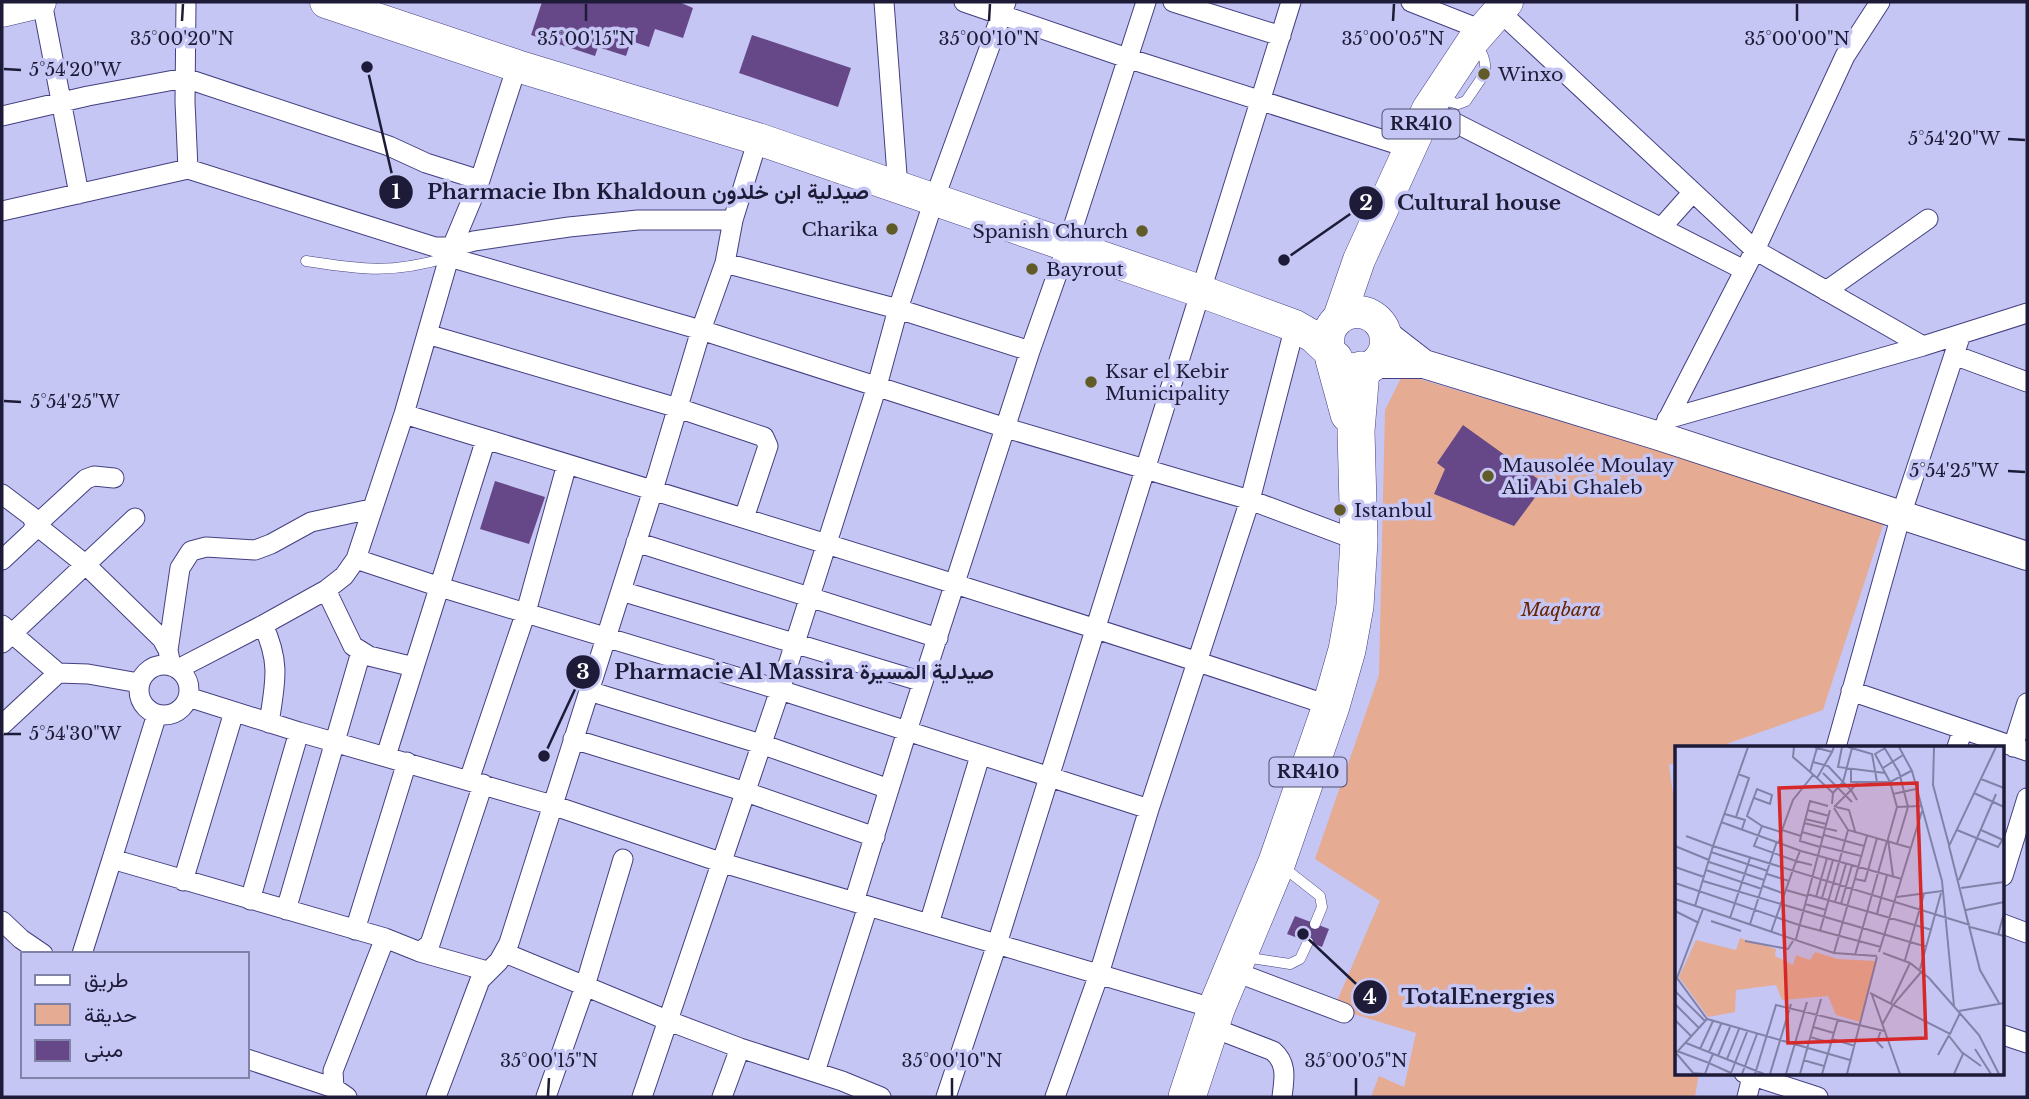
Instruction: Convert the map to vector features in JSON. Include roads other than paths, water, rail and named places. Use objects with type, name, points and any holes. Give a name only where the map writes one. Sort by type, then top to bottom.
[{"type":"highway","name":"RR410","points":[[1186,1097],[1214,1018],[1277,862],[1348,650],[1355,606],[1359,541],[1356,431],[1343,396],[1353,342]]},
{"type":"main road","points":[[2,11],[41,2]]},
{"type":"main road","points":[[326,2],[517,66],[758,139],[1296,326],[1353,342]]},
{"type":"main road","name":"RR410","points":[[1353,342],[1359,260],[1409,148],[1432,104],[1490,21]]},
{"type":"street","points":[[41,2],[79,194]]},
{"type":"street","points":[[186,2],[188,169]]},
{"type":"street","points":[[884,2],[898,188]]},
{"type":"street","points":[[964,2],[1004,8],[1127,58],[1409,148]]},
{"type":"street","points":[[815,1072],[889,789],[1146,2]]},
{"type":"street","points":[[1174,2],[1281,36]]},
{"type":"street","points":[[946,1097],[997,944],[1292,2]]},
{"type":"street","points":[[1411,2],[1490,21],[1693,192],[1755,250],[1923,346]]},
{"type":"street","points":[[1663,427],[1755,250],[1845,56],[1880,2]]},
{"type":"street","points":[[642,1097],[780,690],[934,200],[1004,8]]},
{"type":"street","points":[[2,494],[86,565],[162,639],[172,662],[187,681],[188,697],[180,710],[165,715],[157,714],[144,706],[138,691],[143,676],[155,666],[172,662],[263,625],[326,590],[344,576],[356,559],[404,414],[450,252],[480,180],[517,66]]},
{"type":"street","points":[[2,116],[185,78],[389,146],[426,163],[480,180]]},
{"type":"street","points":[[1432,104],[1744,270]]},
{"type":"street","points":[[436,1097],[480,980],[505,953],[607,638],[701,330],[725,263],[733,220],[758,139]]},
{"type":"street","points":[[2,211],[188,169],[1006,428],[1250,500],[1359,541]]},
{"type":"street","points":[[1661,228],[1693,192]]},
{"type":"street","points":[[1826,291],[1928,219]]},
{"type":"street","points":[[450,252],[474,241],[569,227],[638,220],[733,220]]},
{"type":"street","points":[[725,263],[898,309],[1030,351]]},
{"type":"street","points":[[1663,427],[2027,313]]},
{"type":"street","points":[[1055,1097],[1099,974],[1149,809],[1250,500],[1296,326]]},
{"type":"street","points":[[427,334],[678,408],[764,437],[768,446],[744,519]]},
{"type":"street","points":[[1836,746],[1901,515],[1961,334]]},
{"type":"street","points":[[1353,342],[1424,364],[1663,427],[1901,515],[2027,556]]},
{"type":"street","points":[[1954,355],[2027,382]]},
{"type":"street","points":[[404,414],[1199,661],[1331,706]]},
{"type":"street","points":[[386,756],[486,439]]},
{"type":"street","points":[[420,952],[433,939],[568,464]]},
{"type":"street","points":[[2,560],[86,479],[94,476],[114,478]]},
{"type":"street","points":[[172,662],[180,568],[191,551],[206,547],[255,550],[311,522],[371,509]]},
{"type":"street","points":[[135,519],[5,634],[58,673],[88,674],[139,683]]},
{"type":"street","points":[[636,542],[938,638]]},
{"type":"street","points":[[356,559],[780,690],[1149,809]]},
{"type":"street","points":[[326,590],[353,646],[361,652],[414,667]]},
{"type":"street","points":[[621,591],[923,682]]},
{"type":"street","points":[[263,625],[274,648],[275,680],[269,723]]},
{"type":"street","points":[[286,910],[361,652]]},
{"type":"street","points":[[2,725],[58,673]]},
{"type":"street","points":[[589,691],[761,744],[889,789]]},
{"type":"street","points":[[1851,691],[1960,738],[2004,746]]},
{"type":"street","points":[[188,697],[299,732],[552,804],[723,863],[1099,974],[1214,1018],[1273,1051],[1280,1057],[1285,1073],[1282,1097]]},
{"type":"street","points":[[2020,749],[2027,703]]},
{"type":"street","points":[[183,881],[234,712]]},
{"type":"street","points":[[83,952],[157,714]]},
{"type":"street","points":[[250,900],[299,732]]},
{"type":"street","points":[[573,739],[746,792],[875,837]]},
{"type":"street","points":[[929,924],[981,756]]},
{"type":"street","points":[[355,930],[407,762]]},
{"type":"street","points":[[2004,873],[2027,798]]},
{"type":"street","points":[[112,859],[385,938],[420,952],[487,971]]},
{"type":"street","points":[[546,1097],[585,986],[622,859]]},
{"type":"street","points":[[2,921],[40,952]]},
{"type":"street","points":[[2004,924],[2027,933]]},
{"type":"street","points":[[340,1093],[332,1079],[336,1063],[385,938]]},
{"type":"street","points":[[505,953],[669,1021],[815,1072],[839,1089],[881,1097]]},
{"type":"street","points":[[1236,964],[1344,1013]]},
{"type":"street","points":[[2004,1035],[2027,1044]]},
{"type":"street","points":[[722,1097],[740,1048]]},
{"type":"street","points":[[248,1059],[340,1093]]},
{"type":"street","points":[[1747,1097],[1750,1074],[1818,1097]]},
{"type":"lane","points":[[306,261],[374,270],[414,267],[450,252]]},
{"type":"lane","points":[[1277,862],[1320,896],[1322,907],[1315,924]]},
{"type":"lane","points":[[1236,964],[1290,964],[1300,959],[1308,942]]},
{"type":"place","name":"Pharmacie Ibn Khaldoun صيدلية ابن خلدون","points":[[367,67]]},
{"type":"place","name":"Winxo","points":[[1484,74]]},
{"type":"place","name":"Charika","points":[[892,229]]},
{"type":"place","name":"Spanish Church","points":[[1142,231]]},
{"type":"place","name":"Cultural house","points":[[1284,260]]},
{"type":"place","name":"Bayrout","points":[[1032,269]]},
{"type":"place","name":"Ksar el Kebir Municipality","points":[[1091,382]]},
{"type":"place","name":"Mausolée Moulay Ali Abi Ghaleb","points":[[1488,476]]},
{"type":"place","name":"Istanbul","points":[[1340,510]]},
{"type":"place","name":"Pharmacie Al Massira صيدلية المسيرة","points":[[544,756]]},
{"type":"place","name":"TotalEnergies","points":[[1303,934]]},
{"type":"park label","name":"Maqbara","points":[[1561,609]]}]
